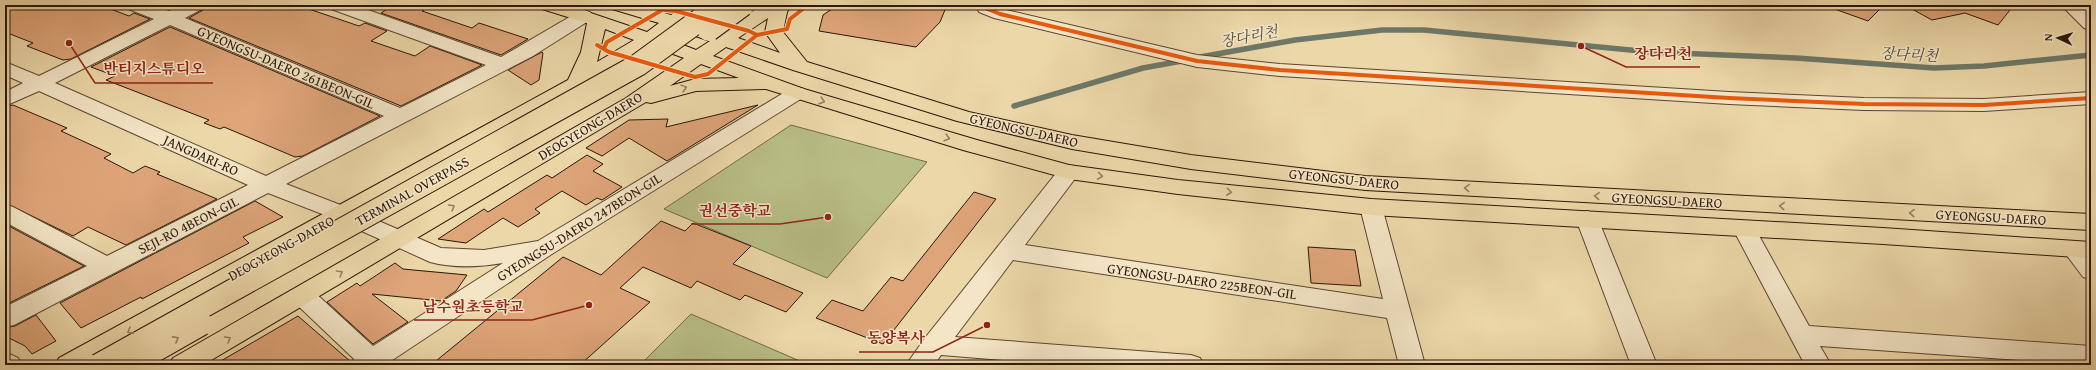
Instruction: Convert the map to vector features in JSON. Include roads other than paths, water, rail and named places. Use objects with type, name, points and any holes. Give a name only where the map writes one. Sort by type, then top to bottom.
[{"type":"main road","name":"GYEONGSU-DAERO","points":[[548,5],[701,56],[797,93],[970,145],[1068,172],[1186,188],[1371,207],[1883,236],[2083,250]]},
{"type":"main road","points":[[624,7],[656,5]]},
{"type":"main road","name":"DEOGYEONG-DAERO","points":[[68,365],[343,214],[573,85],[650,38],[697,5]]},
{"type":"main road","name":"TERMINAL OVERPASS","points":[[98,365],[638,65],[720,5]]},
{"type":"main road","name":"TERMINAL OVERPASS","points":[[130,365],[650,71],[743,5]]},
{"type":"main road","name":"DEOGYEONG-DAERO","points":[[182,365],[303,296],[399,238],[633,102],[774,5]]},
{"type":"main road","points":[[783,5],[778,11],[774,32],[800,66]]},
{"type":"main road","name":"GYEONGSU-DAERO","points":[[624,7],[674,22],[800,66],[964,117],[1072,142],[1191,162],[1365,183],[2091,222]]},
{"type":"main road","points":[[573,85],[587,66],[593,48],[590,18]]},
{"type":"main road","points":[[633,102],[695,85],[772,84]]},
{"type":"street","name":"GYEONGSU-DAERO 261BEON-GIL","points":[[134,5],[170,18],[401,116]]},
{"type":"street","points":[[5,100],[196,5]]},
{"type":"street","points":[[337,5],[502,64]]},
{"type":"street","points":[[985,5],[985,8],[1000,14],[1197,61],[1280,70],[1729,98],[1864,104],[1984,105],[2091,98]]},
{"type":"street","points":[[2070,5],[2091,24]]},
{"type":"street","name":"GYEONGSU-DAERO 261BEON-GIL","points":[[268,185],[590,18]]},
{"type":"street","name":"JANGDARI-RO","points":[[5,68],[268,185],[343,214],[399,238]]},
{"type":"street","name":"GYEONGSU-DAERO 247BEON-GIL","points":[[372,363],[544,248],[797,93]]},
{"type":"street","points":[[919,365],[1068,172]]},
{"type":"street","name":"SEJI-RO 4BEON-GIL","points":[[5,318],[268,185]]},
{"type":"street","points":[[1371,207],[1412,365]]},
{"type":"street","points":[[5,212],[108,266]]},
{"type":"street","points":[[1587,219],[1644,365]]},
{"type":"street","points":[[1744,229],[1818,365]]},
{"type":"street","points":[[399,238],[438,256],[484,258],[544,248]]},
{"type":"street","points":[[2083,250],[2091,271]]},
{"type":"street","name":"GYEONGSU-DAERO 225BEON-GIL","points":[[1006,251],[1397,310]]},
{"type":"street","points":[[303,296],[372,363]]},
{"type":"street","points":[[1802,335],[2091,356]]},
{"type":"street","points":[[934,345],[1191,365]]},
{"type":"street","points":[[5,362],[9,365]]},
{"type":"waterway","name":"장다리천","points":[[1200,57],[1295,40],[1382,30],[1424,30],[1651,52],[1796,58],[1934,68],[1984,66],[2091,55]]},
{"type":"waterway","name":"장다리천","points":[[1014,106],[1143,68],[1182,61]]},
{"type":"place","name":"반티지스튜디오","points":[[69,43]]},
{"type":"place","name":"장다리천","points":[[1581,46]]},
{"type":"place","name":"권선중학교","points":[[828,217]]},
{"type":"place","name":"남수원초등학교","points":[[589,305]]},
{"type":"place","name":"동양복사","points":[[987,325]]}]
